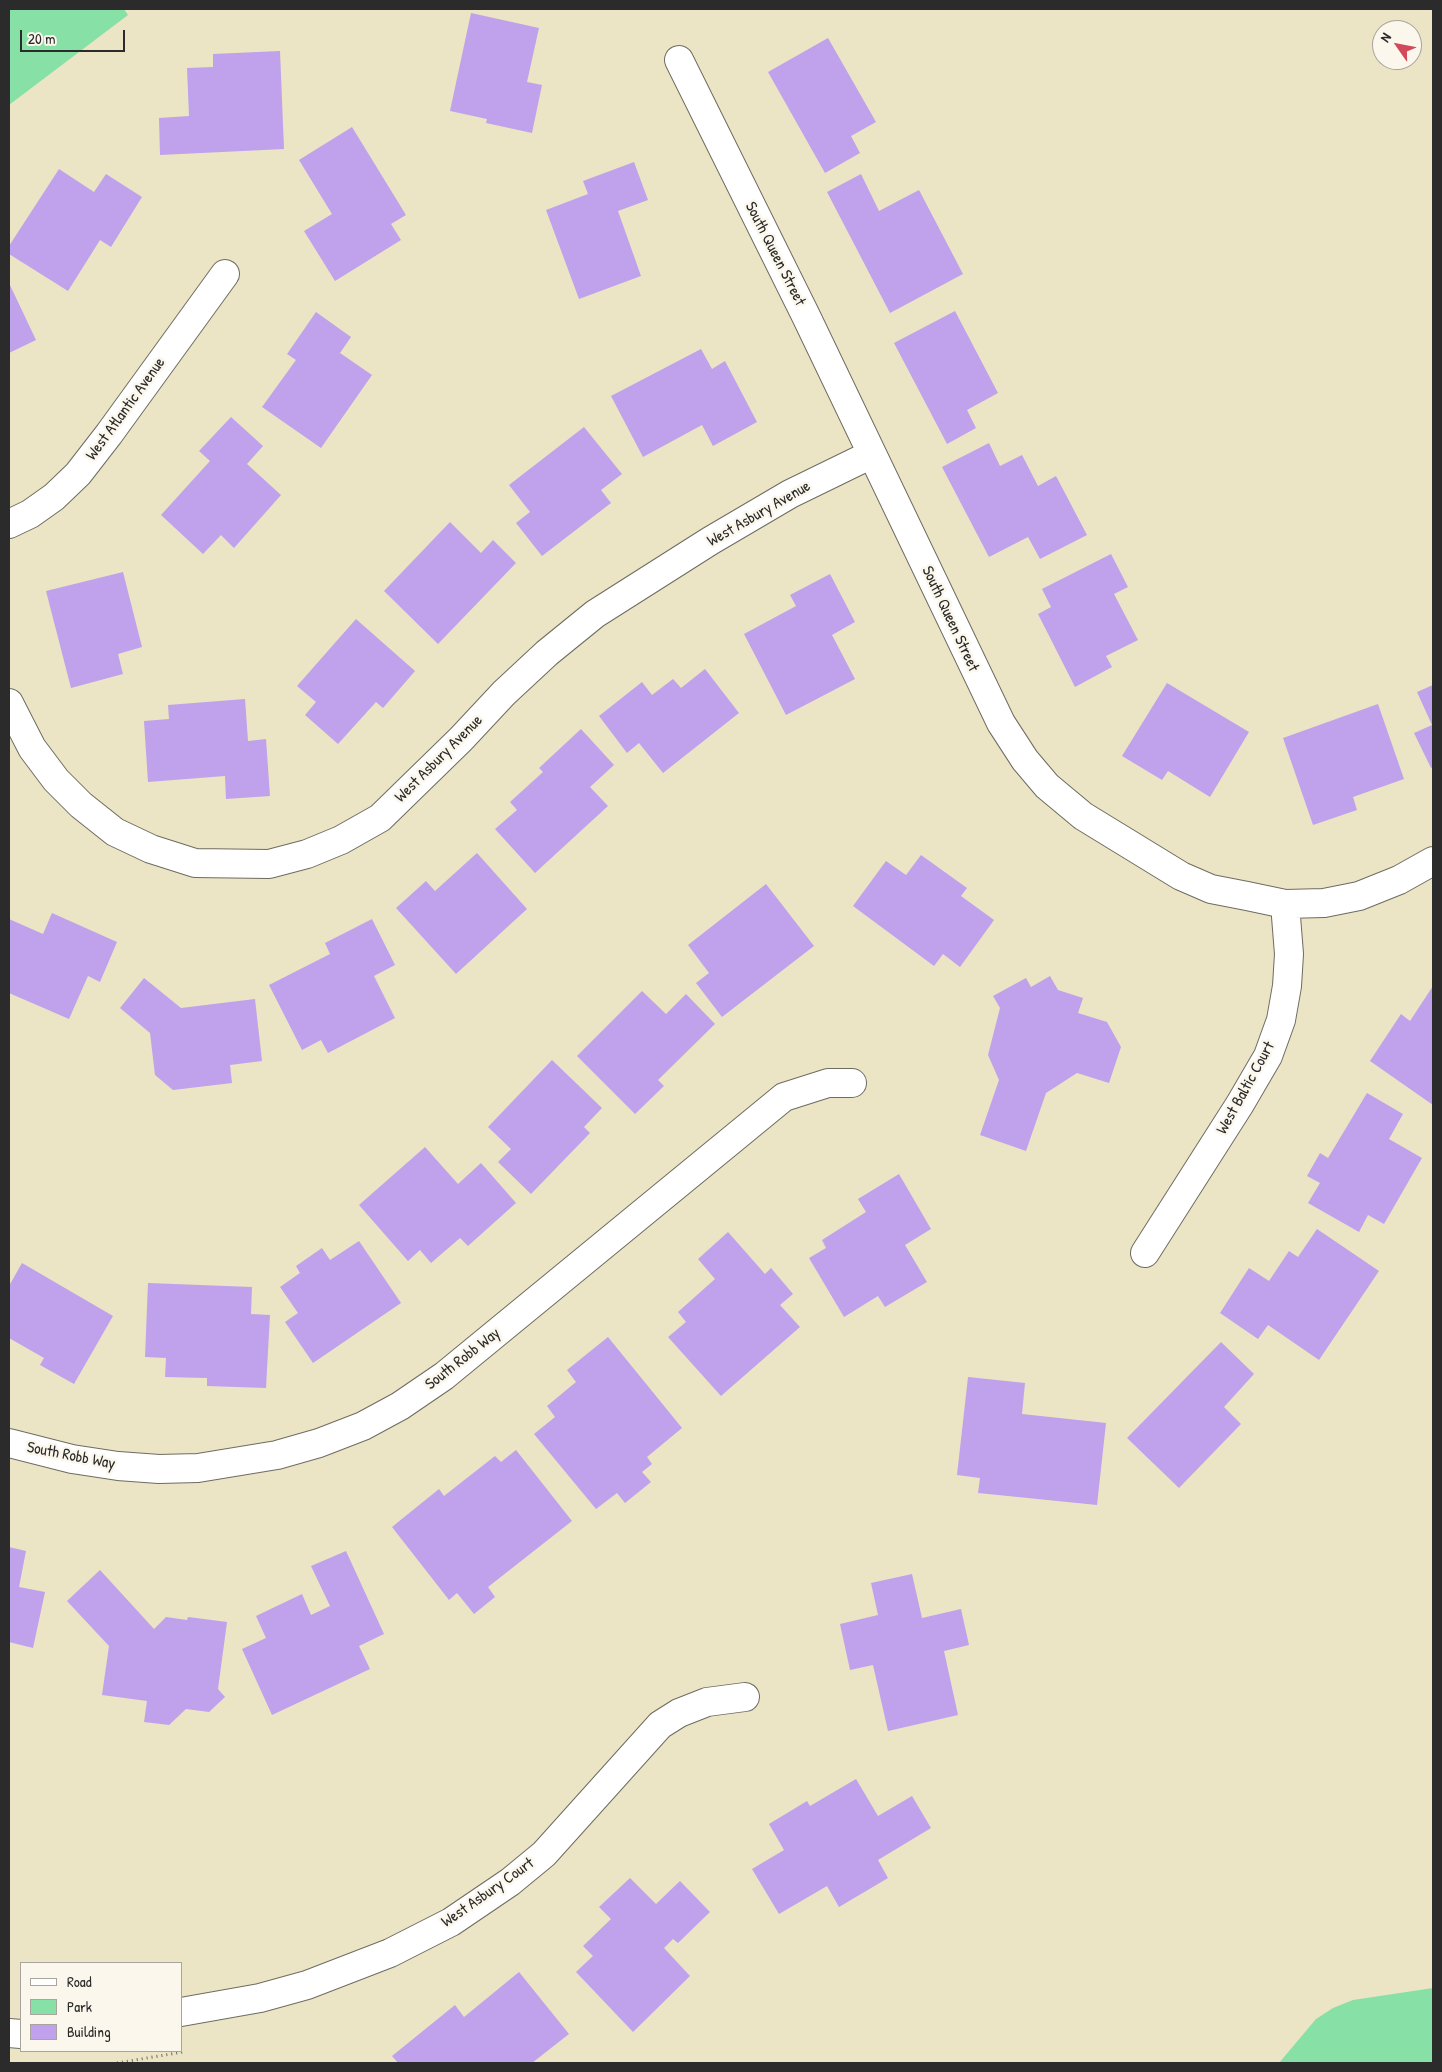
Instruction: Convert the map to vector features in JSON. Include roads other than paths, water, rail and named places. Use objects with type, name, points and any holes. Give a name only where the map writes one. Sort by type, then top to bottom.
[{"type":"street","name":"South Queen Street","points":[[679,60],[1001,723],[1025,760],[1047,786],[1083,816],[1181,876],[1211,889],[1285,904],[1324,903],[1359,896],[1399,880],[1433,861]]},
{"type":"street","name":"West Atlantic Avenue","points":[[9,524],[30,514],[54,498],[78,474],[225,274]]},
{"type":"street","name":"West Asbury Avenue","points":[[9,703],[32,748],[56,780],[81,805],[115,832],[151,849],[195,863],[269,864],[306,854],[341,840],[380,818],[461,739],[504,693],[547,653],[595,614],[710,541],[790,494],[872,454]]},
{"type":"street","name":"West Baltic Court","points":[[1145,1253],[1240,1104],[1268,1056],[1281,1020],[1287,986],[1289,954],[1285,904]]},
{"type":"street","name":"South Robb Way","points":[[9,1443],[72,1459],[118,1466],[159,1469],[198,1468],[277,1455],[319,1443],[363,1426],[400,1406],[444,1376],[784,1097],[828,1083],[852,1083]]},
{"type":"street","name":"West Asbury Court","points":[[182,2012],[245,2001],[307,1985],[390,1953],[451,1922],[510,1882],[544,1854],[660,1725],[679,1713],[707,1702],[745,1697]]}]
